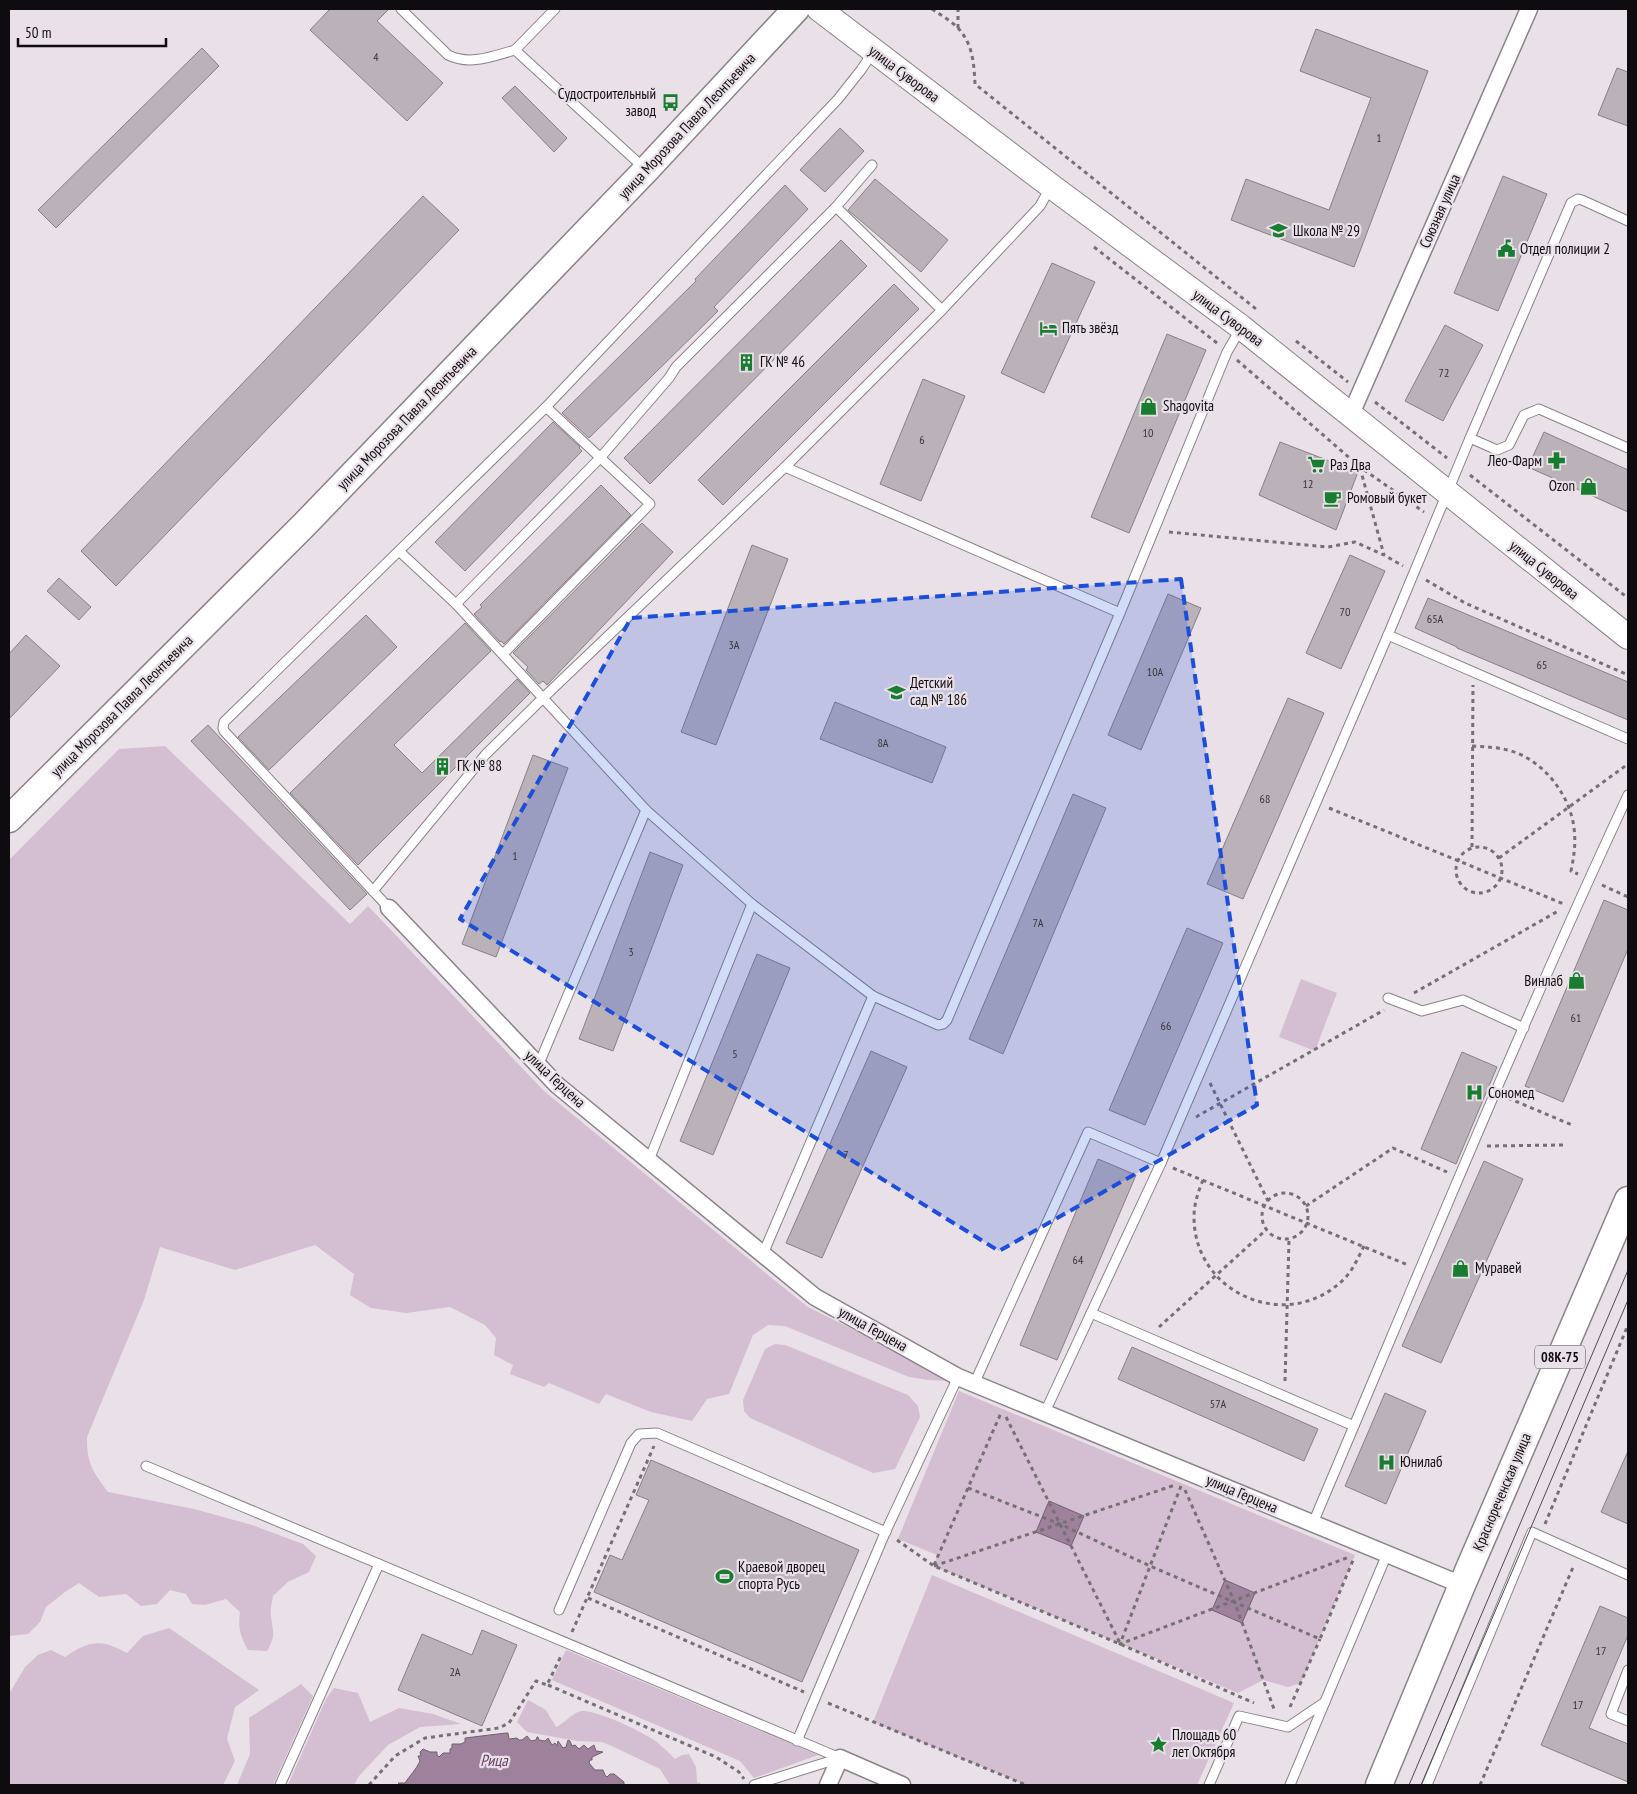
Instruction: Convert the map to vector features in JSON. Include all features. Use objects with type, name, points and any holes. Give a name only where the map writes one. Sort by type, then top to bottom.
[{"type":"main road","name":"улица Морозова Павла Леонтьевича","points":[[9,819],[305,524],[646,170],[796,9]]},
{"type":"main road","name":"улица Суворова","points":[[819,9],[1051,186],[1241,327],[1628,637]]},
{"type":"main road","name":"Краснореченская улица","points":[[1379,1785],[1462,1585],[1628,1200]]},
{"type":"street","name":"Союзная улица","points":[[1351,414],[1529,9]]},
{"type":"street","name":"улица Герцена","points":[[389,908],[557,1085],[815,1296],[958,1377],[1462,1585]]},
{"type":"street","points":[[828,1785],[840,1758],[902,1785]]},
{"type":"lane","points":[[401,9],[448,55],[457,60],[468,61],[480,60],[515,50],[555,9]]},
{"type":"lane","points":[[515,50],[646,170]]},
{"type":"lane","points":[[389,908],[224,731],[224,722],[546,407],[838,99],[873,51]]},
{"type":"lane","points":[[456,604],[600,458],[676,368],[836,207],[872,165]]},
{"type":"lane","points":[[373,891],[486,754],[785,467],[942,310],[1040,206],[1051,186]]},
{"type":"lane","points":[[1045,1412],[1161,1163],[1571,203],[1578,199],[1628,220]]},
{"type":"lane","points":[[836,207],[942,310]]},
{"type":"lane","points":[[399,551],[456,604],[646,810],[752,904],[873,996],[938,1025],[943,1024],[1120,613],[1227,352],[1241,327]]},
{"type":"lane","points":[[503,654],[650,504],[546,407]]},
{"type":"lane","points":[[1470,438],[1497,450],[1509,445],[1524,415],[1539,409],[1628,448]]},
{"type":"lane","points":[[785,467],[1120,613]]},
{"type":"lane","points":[[1388,635],[1628,739]]},
{"type":"lane","points":[[1313,1523],[1472,1146],[1589,879],[1628,795]]},
{"type":"lane","points":[[538,1066],[646,810]]},
{"type":"lane","points":[[649,1160],[752,904]]},
{"type":"lane","points":[[763,1254],[873,996]]},
{"type":"lane","points":[[1388,998],[1422,1012],[1463,1000],[1524,1028]]},
{"type":"lane","points":[[974,1384],[1088,1132],[1161,1163]]},
{"type":"lane","points":[[1091,1313],[1354,1426]]},
{"type":"lane","points":[[797,1740],[886,1532],[958,1377]]},
{"type":"lane","points":[[559,1610],[631,1443],[639,1434],[656,1432],[886,1532]]},
{"type":"lane","points":[[146,1466],[840,1758]]},
{"type":"lane","points":[[1427,1785],[1532,1532],[1628,1575]]},
{"type":"lane","points":[[1290,1785],[1387,1554]]},
{"type":"lane","points":[[280,1785],[379,1564]]},
{"type":"lane","points":[[1628,1670],[1611,1714],[1628,1721]]},
{"type":"lane","points":[[1209,1785],[1238,1716],[1288,1727],[1325,1702]]},
{"type":"lane","points":[[754,1785],[840,1758]]},
{"type":"path","points":[[932,9],[958,28],[967,42],[973,57],[975,84],[1260,312]]},
{"type":"path","points":[[958,9],[958,28]]},
{"type":"path","points":[[1094,247],[1227,352],[1360,467],[1436,519]]},
{"type":"path","points":[[1290,336],[1344,379]]},
{"type":"path","points":[[1384,409],[1628,598]]},
{"type":"path","points":[[1360,467],[1384,555]]},
{"type":"path","points":[[1472,847],[1473,672]]},
{"type":"path","points":[[1472,746],[1493,747],[1513,752],[1531,761],[1547,774],[1569,808],[1574,828],[1575,850],[1571,871],[1628,897]]},
{"type":"path","points":[[1499,858],[1628,764]]},
{"type":"path","points":[[1176,1128],[1568,906],[1316,802]]},
{"type":"path","points":[[1482,846],[1492,850],[1499,858],[1502,868],[1501,878],[1493,888],[1482,893],[1470,892],[1460,884],[1455,872],[1457,860],[1463,852],[1472,847],[1482,846]]},
{"type":"path","points":[[1202,1067],[1268,1201]]},
{"type":"path","points":[[1496,1093],[1572,1125]]},
{"type":"path","points":[[1472,1146],[1563,1145]]},
{"type":"path","points":[[1306,1206],[1393,1148],[1459,1178]]},
{"type":"path","points":[[1161,1163],[1420,1270]]},
{"type":"path","points":[[1202,1180],[1194,1216],[1196,1235],[1201,1253],[1216,1276],[1224,1284],[1239,1294],[1257,1302],[1276,1305],[1313,1299],[1330,1290],[1344,1278],[1356,1264],[1364,1246]]},
{"type":"path","points":[[1283,1193],[1294,1195],[1303,1202],[1308,1212],[1308,1223],[1301,1234],[1289,1240],[1276,1238],[1266,1230],[1262,1218],[1264,1206],[1268,1201],[1272,1197],[1283,1193]]},
{"type":"path","points":[[1148,1337],[1266,1230]]},
{"type":"path","points":[[1284,1396],[1289,1240]]},
{"type":"path","points":[[934,1566],[1003,1409],[1120,1644]]},
{"type":"path","points":[[547,1685],[588,1598],[655,1444]]},
{"type":"path","points":[[934,1566],[1182,1483]]},
{"type":"path","points":[[1120,1644],[1182,1483]]},
{"type":"path","points":[[1182,1483],[1234,1601],[1276,1713],[1266,1709]]},
{"type":"path","points":[[968,1488],[1060,1524],[1150,1566],[1320,1639]]},
{"type":"path","points":[[886,1532],[934,1566],[1120,1644],[1257,1705]]},
{"type":"path","points":[[1480,1785],[1579,1554]]},
{"type":"path","points":[[1120,1644],[1355,1555],[1290,1708]]},
{"type":"path","points":[[588,1598],[815,1698],[1026,1785]]},
{"type":"path","points":[[369,1785],[395,1756],[425,1738],[499,1728],[510,1723],[536,1680],[716,1757],[739,1772],[748,1785]]},
{"type":"highlighted area","points":[[1181,579],[1257,1105],[999,1251],[460,919],[631,618]]},
{"type":"shaded area","points":[[165,746],[350,924],[368,906],[544,1091],[773,1279],[808,1307],[934,1370],[949,1381],[909,1377],[785,1326],[768,1325],[753,1335],[729,1394],[707,1399],[692,1421],[651,1412],[606,1394],[599,1404],[549,1383],[544,1387],[510,1374],[513,1365],[494,1355],[496,1338],[485,1325],[450,1307],[406,1313],[371,1308],[350,1295],[354,1274],[315,1245],[235,1270],[160,1247],[144,1300],[87,1437],[89,1460],[94,1472],[108,1492],[194,1509],[252,1525],[303,1544],[316,1556],[309,1572],[288,1582],[273,1596],[271,1614],[273,1634],[267,1651],[248,1650],[240,1632],[240,1612],[226,1599],[205,1605],[192,1604],[186,1594],[170,1590],[157,1604],[141,1606],[126,1594],[99,1597],[79,1583],[46,1607],[40,1622],[28,1634],[9,1636],[9,860],[119,749]]},
{"type":"shaded area","points":[[1301,979],[1337,993],[1315,1051],[1279,1037]]},
{"type":"shaded area","points":[[775,1344],[785,1345],[908,1395],[918,1406],[920,1417],[895,1469],[873,1473],[750,1418],[744,1411],[743,1400],[765,1349]]},
{"type":"shaded area","points":[[959,1391],[1355,1555],[1301,1683],[1288,1687],[1263,1680],[1238,1693],[934,1566],[937,1555],[898,1539]]},
{"type":"shaded area","points":[[932,1575],[1234,1703],[1197,1785],[1026,1785],[873,1722]]},
{"type":"shaded area","points":[[169,1628],[259,1690],[235,1707],[227,1739],[235,1761],[223,1785],[9,1785],[9,1694],[25,1667],[38,1655],[51,1650],[65,1657],[82,1647],[96,1643],[110,1645],[127,1653],[143,1636]]},
{"type":"shaded area","points":[[566,1650],[818,1755],[754,1778],[740,1761],[552,1680]]},
{"type":"shaded area","points":[[301,1684],[313,1696],[273,1785],[237,1785],[250,1754],[249,1718]]},
{"type":"shaded area","points":[[334,1688],[358,1693],[370,1722],[399,1708],[433,1714],[461,1724],[420,1727],[388,1745],[359,1776],[354,1785],[288,1785],[326,1699]]},
{"type":"shaded area","points":[[528,1700],[546,1710],[556,1727],[578,1712],[599,1714],[643,1734],[658,1743],[675,1759],[689,1754],[696,1767],[697,1782],[704,1785],[670,1785],[660,1769],[602,1742],[577,1741],[527,1732],[517,1722]]},
{"type":"water","points":[[1049,1501],[1084,1516],[1071,1546],[1036,1532]]},
{"type":"water","points":[[1225,1580],[1255,1593],[1242,1623],[1212,1610]]},
{"type":"water","name":"Рица","points":[[508,1733],[509,1739],[517,1738],[522,1740],[527,1736],[531,1741],[536,1740],[538,1737],[539,1740],[545,1741],[548,1738],[552,1745],[555,1743],[557,1746],[558,1741],[563,1748],[566,1747],[568,1740],[572,1746],[575,1745],[579,1749],[584,1745],[588,1749],[594,1745],[596,1751],[603,1752],[592,1757],[589,1763],[595,1770],[603,1770],[607,1777],[610,1774],[614,1774],[624,1782],[624,1785],[400,1785],[398,1783],[405,1783],[415,1770],[420,1761],[418,1756],[421,1756],[420,1752],[423,1749],[437,1752],[439,1757],[443,1753],[450,1753],[452,1744],[461,1744],[465,1742],[465,1738]]},
{"type":"building","points":[[330,9],[389,9],[377,21],[443,83],[407,121],[310,30]]},
{"type":"building","points":[[1316,29],[1428,71],[1354,267],[1231,220],[1246,179],[1329,210],[1371,98],[1300,71]]},
{"type":"building","points":[[202,48],[219,66],[56,228],[38,210]]},
{"type":"building","points":[[1617,68],[1628,72],[1628,126],[1598,115]]},
{"type":"building","points":[[515,86],[567,138],[554,152],[502,98]]},
{"type":"building","points":[[840,128],[864,151],[825,192],[800,170]]},
{"type":"building","points":[[1503,176],[1547,194],[1498,311],[1454,293]]},
{"type":"building","points":[[875,179],[948,240],[921,272],[848,210]]},
{"type":"building","points":[[785,185],[808,209],[714,307],[718,311],[589,438],[562,413],[696,281],[695,279]]},
{"type":"building","points":[[423,196],[459,230],[116,586],[81,551]]},
{"type":"building","name":"ГК № 46","points":[[841,240],[867,266],[650,484],[624,458]]},
{"type":"building","name":"Пять звёзд","points":[[1052,263],[1095,282],[1044,393],[1001,373]]},
{"type":"building","points":[[894,284],[919,309],[723,505],[698,480]]},
{"type":"building","points":[[1445,325],[1483,345],[1443,421],[1405,401]]},
{"type":"building","points":[[1167,334],[1206,350],[1129,533],[1091,517]]},
{"type":"building","points":[[923,379],[965,396],[921,501],[880,484]]},
{"type":"building","points":[[553,422],[582,451],[465,571],[435,542]]},
{"type":"building","points":[[1544,432],[1628,470],[1628,512],[1528,467]]},
{"type":"building","points":[[1280,442],[1358,472],[1336,530],[1259,495]]},
{"type":"building","points":[[601,485],[631,515],[504,644],[500,642],[474,614],[482,607],[480,605]]},
{"type":"building","points":[[642,523],[673,552],[547,685],[543,681],[539,684],[526,670],[528,667],[513,653]]},
{"type":"building","points":[[752,545],[788,559],[716,745],[681,732]]},
{"type":"building","points":[[1350,555],[1385,571],[1341,669],[1306,653]]},
{"type":"building","points":[[59,578],[91,607],[79,620],[47,591]]},
{"type":"building","points":[[1168,594],[1201,608],[1141,750],[1108,735]]},
{"type":"building","points":[[1428,598],[1628,682],[1628,720],[1457,648],[1415,628]]},
{"type":"building","points":[[366,615],[397,647],[269,770],[238,737]]},
{"type":"building","points":[[465,623],[491,651],[394,745],[422,773],[517,679],[530,693],[358,865],[290,793]]},
{"type":"building","points":[[26,635],[60,666],[9,719],[9,654]]},
{"type":"building","points":[[1288,698],[1324,713],[1243,899],[1207,884]]},
{"type":"building","points":[[835,702],[946,747],[932,783],[820,739]]},
{"type":"building","points":[[208,725],[367,894],[350,910],[191,741]]},
{"type":"building","points":[[533,755],[568,768],[496,957],[462,944]]},
{"type":"building","points":[[1073,794],[1106,808],[1003,1054],[969,1039]]},
{"type":"building","points":[[650,852],[683,865],[613,1051],[579,1039]]},
{"type":"building","points":[[1604,900],[1628,910],[1628,949],[1563,1102],[1525,1086]]},
{"type":"building","points":[[1187,928],[1223,943],[1145,1125],[1109,1110]]},
{"type":"building","points":[[757,954],[790,968],[713,1155],[680,1141]]},
{"type":"building","points":[[871,1051],[907,1067],[822,1258],[786,1243]]},
{"type":"building","points":[[1462,1052],[1497,1067],[1456,1164],[1421,1149]]},
{"type":"building","points":[[1098,1159],[1136,1175],[1057,1360],[1020,1345]]},
{"type":"building","points":[[1484,1161],[1523,1179],[1441,1363],[1402,1346]]},
{"type":"building","points":[[1132,1347],[1318,1429],[1304,1461],[1118,1379]]},
{"type":"building","points":[[1385,1393],[1426,1411],[1386,1504],[1345,1486]]},
{"type":"building","points":[[1628,1451],[1628,1524],[1601,1512]]},
{"type":"building","name":"Краевой дворец спорта Русь","points":[[651,1460],[859,1550],[802,1682],[594,1592],[610,1555],[622,1560],[649,1500],[636,1495]]},
{"type":"building","points":[[1600,1606],[1628,1618],[1628,1635],[1589,1728],[1628,1744],[1628,1782],[1541,1745]]},
{"type":"building","points":[[482,1630],[517,1645],[482,1726],[398,1690],[422,1634],[472,1655]]},
{"type":"tram line","points":[[1409,1785],[1628,1270]]},
{"type":"tram line","points":[[1421,1785],[1628,1300]]},
{"type":"place","name":"Судостроительный завод","points":[[670,103]]},
{"type":"place","name":"Школа № 29","points":[[1279,231]]},
{"type":"place","name":"Отдел полиции 2","points":[[1506,249]]},
{"type":"place","name":"Пять звёзд","points":[[1048,328]]},
{"type":"place","name":"ГК № 46","points":[[746,362]]},
{"type":"place","name":"Shagovita","points":[[1149,406]]},
{"type":"place","name":"Лео-Фарм","points":[[1556,461]]},
{"type":"place","name":"Раз Два","points":[[1316,465]]},
{"type":"place","name":"Ozon","points":[[1589,486]]},
{"type":"place","name":"Ромовый букет","points":[[1333,498]]},
{"type":"place","name":"Детский сад № 186","points":[[896,692]]},
{"type":"place","name":"ГК № 88","points":[[443,766]]},
{"type":"place","name":"Винлаб","points":[[1577,981]]},
{"type":"place","name":"Сономед","points":[[1474,1093]]},
{"type":"place","name":"Муравей","points":[[1461,1268]]},
{"type":"place","name":"Юнилаб","points":[[1386,1462]]},
{"type":"place","name":"Краевой дворец спорта Русь","points":[[724,1576]]},
{"type":"place","name":"Площадь 60 лет Октября","points":[[1158,1744]]}]
